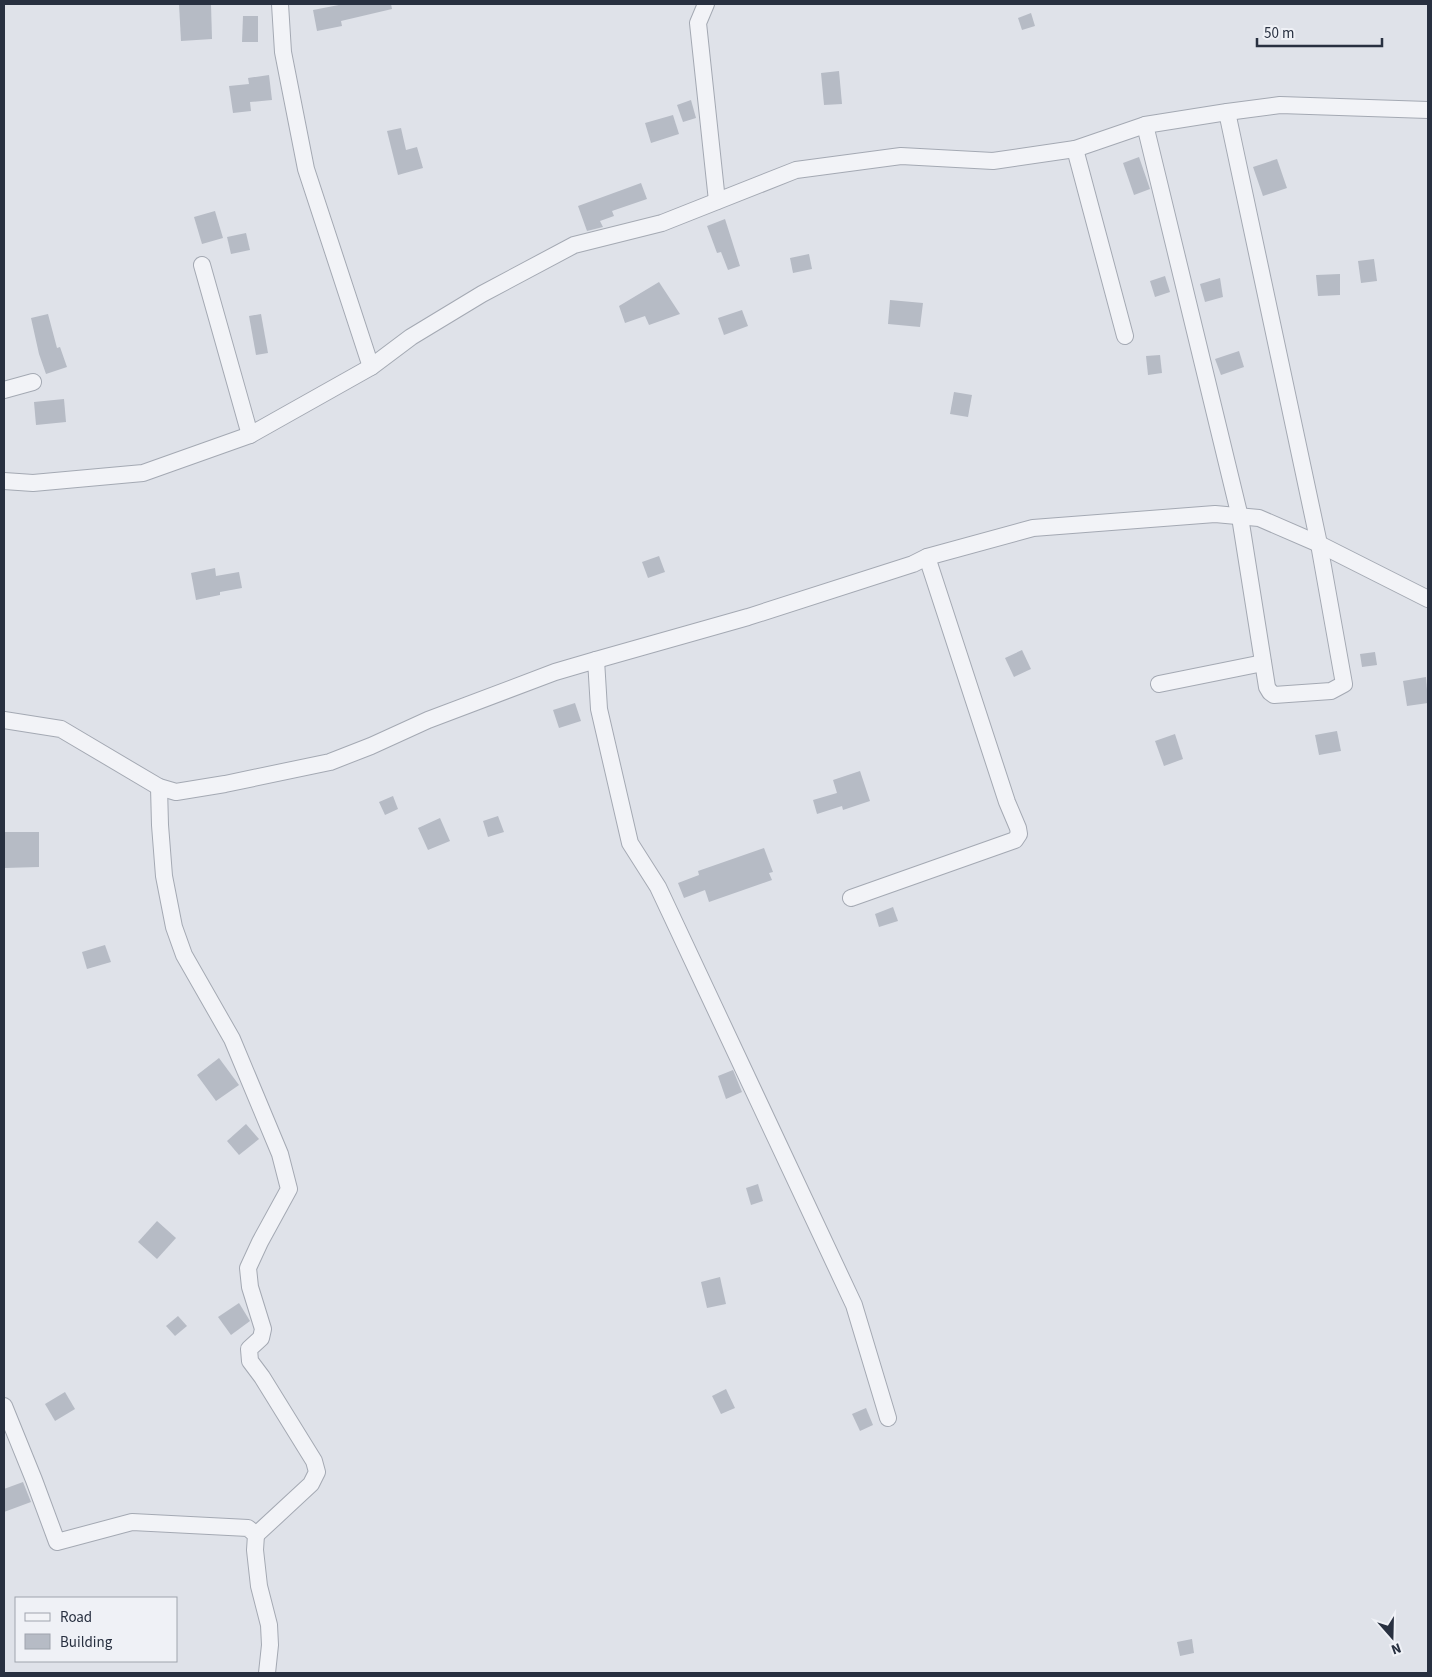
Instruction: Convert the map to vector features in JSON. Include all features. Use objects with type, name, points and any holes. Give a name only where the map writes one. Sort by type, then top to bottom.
[{"type":"street","points":[[280,4],[283,52],[306,169],[371,367]]},
{"type":"street","points":[[706,4],[698,23],[717,200]]},
{"type":"street","points":[[4,481],[33,483],[144,473],[250,436],[371,367],[411,337],[482,294],[574,245],[662,223],[796,170],[901,156],[993,161],[1075,149],[1145,125],[1280,105],[1428,110]]},
{"type":"street","points":[[1145,125],[1240,517],[1267,687],[1274,695],[1330,691],[1344,684],[1319,544],[1226,112]]},
{"type":"street","points":[[1075,149],[1125,336]]},
{"type":"street","points":[[202,265],[250,436]]},
{"type":"street","points":[[4,390],[33,382]]},
{"type":"street","points":[[4,720],[61,729],[159,787],[176,792],[225,784],[330,762],[428,720],[555,672],[748,617],[913,564],[927,557],[1033,528],[1215,514],[1259,518],[1319,544],[1428,599]]},
{"type":"street","points":[[851,898],[1015,840],[1019,834],[927,557]]},
{"type":"street","points":[[596,660],[599,709],[630,843],[658,887],[854,1305],[888,1418]]},
{"type":"street","points":[[1158,684],[1263,663]]},
{"type":"street","points":[[159,787],[164,876],[174,927],[184,955],[232,1038],[280,1154],[290,1189],[260,1242],[248,1268],[250,1287],[263,1329],[261,1338],[249,1349],[250,1361],[314,1461],[317,1472],[312,1484],[256,1535],[255,1550],[259,1586],[269,1626],[270,1645],[267,1673]]},
{"type":"street","points":[[4,1406],[57,1542],[132,1522],[248,1528],[256,1535]]},
{"type":"building","points":[[179,4],[211,4],[212,39],[181,41]]},
{"type":"building","points":[[344,4],[391,4],[392,9],[341,21],[342,26],[317,31],[313,10]]},
{"type":"building","points":[[1031,13],[1035,26],[1022,30],[1018,18]]},
{"type":"building","points":[[243,16],[258,16],[258,42],[242,42]]},
{"type":"building","points":[[839,71],[842,104],[824,105],[821,73]]},
{"type":"building","points":[[269,75],[272,100],[250,102],[251,111],[233,113],[229,86],[249,84],[248,78]]},
{"type":"building","points":[[691,100],[696,118],[683,122],[677,105]]},
{"type":"building","points":[[673,115],[679,134],[651,143],[645,123]]},
{"type":"building","points":[[401,128],[406,150],[417,147],[423,168],[398,175],[387,131]]},
{"type":"building","points":[[1139,157],[1150,189],[1134,195],[1123,163]]},
{"type":"building","points":[[1277,159],[1287,188],[1263,196],[1253,167]]},
{"type":"building","points":[[641,183],[647,199],[612,211],[614,216],[600,221],[603,227],[587,231],[578,206]]},
{"type":"building","points":[[215,211],[223,238],[202,244],[194,217]]},
{"type":"building","points":[[725,219],[740,266],[728,270],[721,252],[717,253],[707,226]]},
{"type":"building","points":[[246,233],[250,250],[231,254],[227,237]]},
{"type":"building","points":[[809,254],[812,269],[793,273],[790,258]]},
{"type":"building","points":[[1374,259],[1377,281],[1361,283],[1358,261]]},
{"type":"building","points":[[1340,274],[1340,295],[1318,296],[1316,275]]},
{"type":"building","points":[[1165,276],[1170,292],[1155,297],[1150,281]]},
{"type":"building","points":[[1220,278],[1223,297],[1205,302],[1200,284]]},
{"type":"building","points":[[659,282],[680,314],[649,325],[645,316],[625,323],[619,306]]},
{"type":"building","points":[[890,300],[923,303],[920,327],[888,324]]},
{"type":"building","points":[[742,310],[748,326],[724,335],[718,318]]},
{"type":"building","points":[[48,314],[57,348],[60,347],[67,367],[46,374],[39,354],[31,318]]},
{"type":"building","points":[[261,314],[268,353],[256,355],[249,316]]},
{"type":"building","points":[[1239,351],[1244,367],[1221,375],[1215,359]]},
{"type":"building","points":[[1160,355],[1162,373],[1148,375],[1146,356]]},
{"type":"building","points":[[954,392],[972,395],[968,417],[950,414]]},
{"type":"building","points":[[64,399],[66,422],[36,425],[34,402]]},
{"type":"building","points":[[659,556],[665,572],[648,578],[642,562]]},
{"type":"building","points":[[215,568],[216,576],[239,572],[242,588],[220,592],[220,595],[196,600],[191,573]]},
{"type":"building","points":[[1022,650],[1031,669],[1014,677],[1005,658]]},
{"type":"building","points":[[1375,652],[1377,665],[1362,667],[1360,654]]},
{"type":"building","points":[[1426,677],[1428,703],[1407,706],[1403,681]]},
{"type":"building","points":[[575,703],[581,721],[559,728],[553,710]]},
{"type":"building","points":[[1337,731],[1341,751],[1319,755],[1315,735]]},
{"type":"building","points":[[1175,734],[1183,759],[1164,766],[1155,741]]},
{"type":"building","points":[[860,771],[870,801],[843,810],[842,806],[817,814],[813,800],[837,793],[833,780]]},
{"type":"building","points":[[393,796],[398,809],[385,815],[379,802]]},
{"type":"building","points":[[498,816],[504,832],[488,837],[483,821]]},
{"type":"building","points":[[440,818],[450,841],[428,850],[418,828]]},
{"type":"building","points":[[4,832],[39,832],[39,867],[4,868]]},
{"type":"building","points":[[764,848],[773,872],[769,873],[772,880],[709,902],[705,890],[684,898],[678,883],[699,875],[698,871]]},
{"type":"building","points":[[893,907],[898,921],[879,927],[875,914]]},
{"type":"building","points":[[105,945],[111,962],[87,969],[82,952]]},
{"type":"building","points":[[219,1058],[239,1085],[216,1101],[197,1075]]},
{"type":"building","points":[[733,1070],[742,1092],[726,1099],[718,1076]]},
{"type":"building","points":[[246,1124],[259,1139],[239,1155],[227,1141]]},
{"type":"building","points":[[758,1184],[763,1201],[751,1205],[746,1188]]},
{"type":"building","points":[[157,1221],[176,1238],[157,1259],[138,1242]]},
{"type":"building","points":[[720,1277],[726,1304],[707,1308],[701,1282]]},
{"type":"building","points":[[239,1303],[250,1321],[231,1335],[218,1317]]},
{"type":"building","points":[[178,1316],[187,1326],[175,1336],[166,1326]]},
{"type":"building","points":[[726,1389],[735,1408],[721,1414],[712,1396]]},
{"type":"building","points":[[65,1392],[75,1409],[55,1421],[45,1404]]},
{"type":"building","points":[[866,1408],[873,1425],[860,1431],[852,1414]]},
{"type":"building","points":[[23,1482],[31,1502],[4,1512],[4,1489]]},
{"type":"building","points":[[1192,1639],[1194,1653],[1180,1656],[1177,1642]]}]
